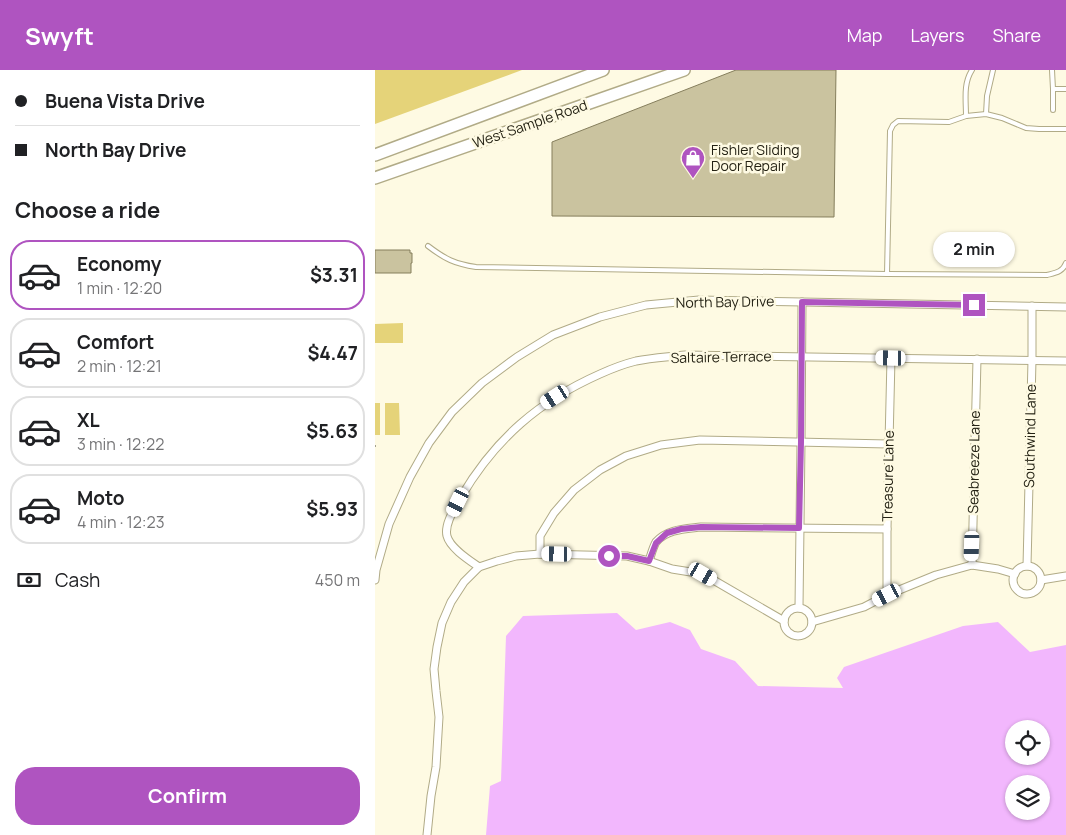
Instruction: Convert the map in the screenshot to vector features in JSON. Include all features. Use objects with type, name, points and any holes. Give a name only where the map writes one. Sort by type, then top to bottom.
[{"type":"main road","name":"West Sample Road","points":[[375,155],[603,70]]},
{"type":"main road","name":"West Sample Road","points":[[375,178],[684,70]]},
{"type":"street","name":"North Bay Drive","points":[[375,580],[389,524],[410,477],[429,443],[452,412],[483,383],[517,357],[553,335],[600,317],[645,305],[699,300],[1066,307]]},
{"type":"street","points":[[799,608],[802,302]]},
{"type":"street","name":"Southwind Lane","points":[[1027,566],[1032,306]]},
{"type":"street","name":"Saltaire Terrace","points":[[479,567],[451,546],[446,536],[447,524],[473,476],[517,426],[542,406],[569,388],[602,373],[636,361],[685,355],[1066,361]]},
{"type":"street","name":"Treasure Lane","points":[[887,595],[888,444],[891,358]]},
{"type":"street","name":"Seabreeze Lane","points":[[972,565],[977,359]]},
{"type":"street","points":[[539,554],[540,536],[554,513],[574,490],[600,470],[626,456],[661,445],[700,440],[888,444]]},
{"type":"street","points":[[649,561],[656,543],[667,533],[681,529],[701,527],[887,529]]},
{"type":"street","points":[[427,835],[439,717],[434,669],[437,647],[442,623],[451,602],[465,582],[479,567],[516,556],[539,554],[627,556],[672,569],[703,574],[785,621]]},
{"type":"street","points":[[813,622],[864,607],[887,595],[936,575],[972,565],[1015,574]]},
{"type":"street","points":[[1027,566],[1039,572],[1041,584],[1035,592],[1022,593],[1015,587],[1013,578],[1020,568],[1027,566]]},
{"type":"street","points":[[1041,580],[1066,576]]},
{"type":"street","points":[[799,608],[810,614],[813,622],[807,633],[798,636],[787,630],[785,617],[791,610],[799,608]]},
{"type":"lane","points":[[965,116],[965,86],[972,70]]},
{"type":"lane","points":[[986,114],[987,96],[993,70]]},
{"type":"lane","points":[[1052,70],[1053,110]]},
{"type":"lane","points":[[1053,90],[1066,90]]},
{"type":"lane","points":[[887,274],[890,131],[893,125],[898,121],[949,122],[965,116],[986,114],[1002,118],[1026,128],[1066,129]]},
{"type":"lane","points":[[428,246],[443,258],[476,267],[1047,275],[1062,270],[1066,263]]},
{"type":"shaded area","points":[[375,70],[522,70],[375,124]]},
{"type":"shaded area","points":[[403,323],[403,343],[375,343],[375,324]]},
{"type":"shaded area","points":[[375,403],[380,403],[380,435],[375,435]]},
{"type":"shaded area","points":[[385,403],[399,403],[400,435],[385,435]]},
{"type":"shaded area","points":[[617,613],[636,630],[670,622],[690,630],[701,649],[735,661],[758,686],[843,688],[837,678],[844,667],[963,626],[998,622],[1030,652],[1066,645],[1066,835],[486,835],[490,786],[501,781],[506,636],[523,616]]},
{"type":"building","name":"Fishler Sliding Door Repair","points":[[736,70],[836,70],[834,217],[552,216],[552,142]]},
{"type":"building","points":[[375,250],[410,250],[410,253],[412,253],[411,273],[375,273]]},
{"type":"place","name":"Fishler Sliding Door Repair","points":[[693,179]]},
{"type":"route","points":[[609,556],[627,556],[649,561],[656,543],[667,533],[681,529],[701,527],[799,528],[802,302],[974,305]]}]
